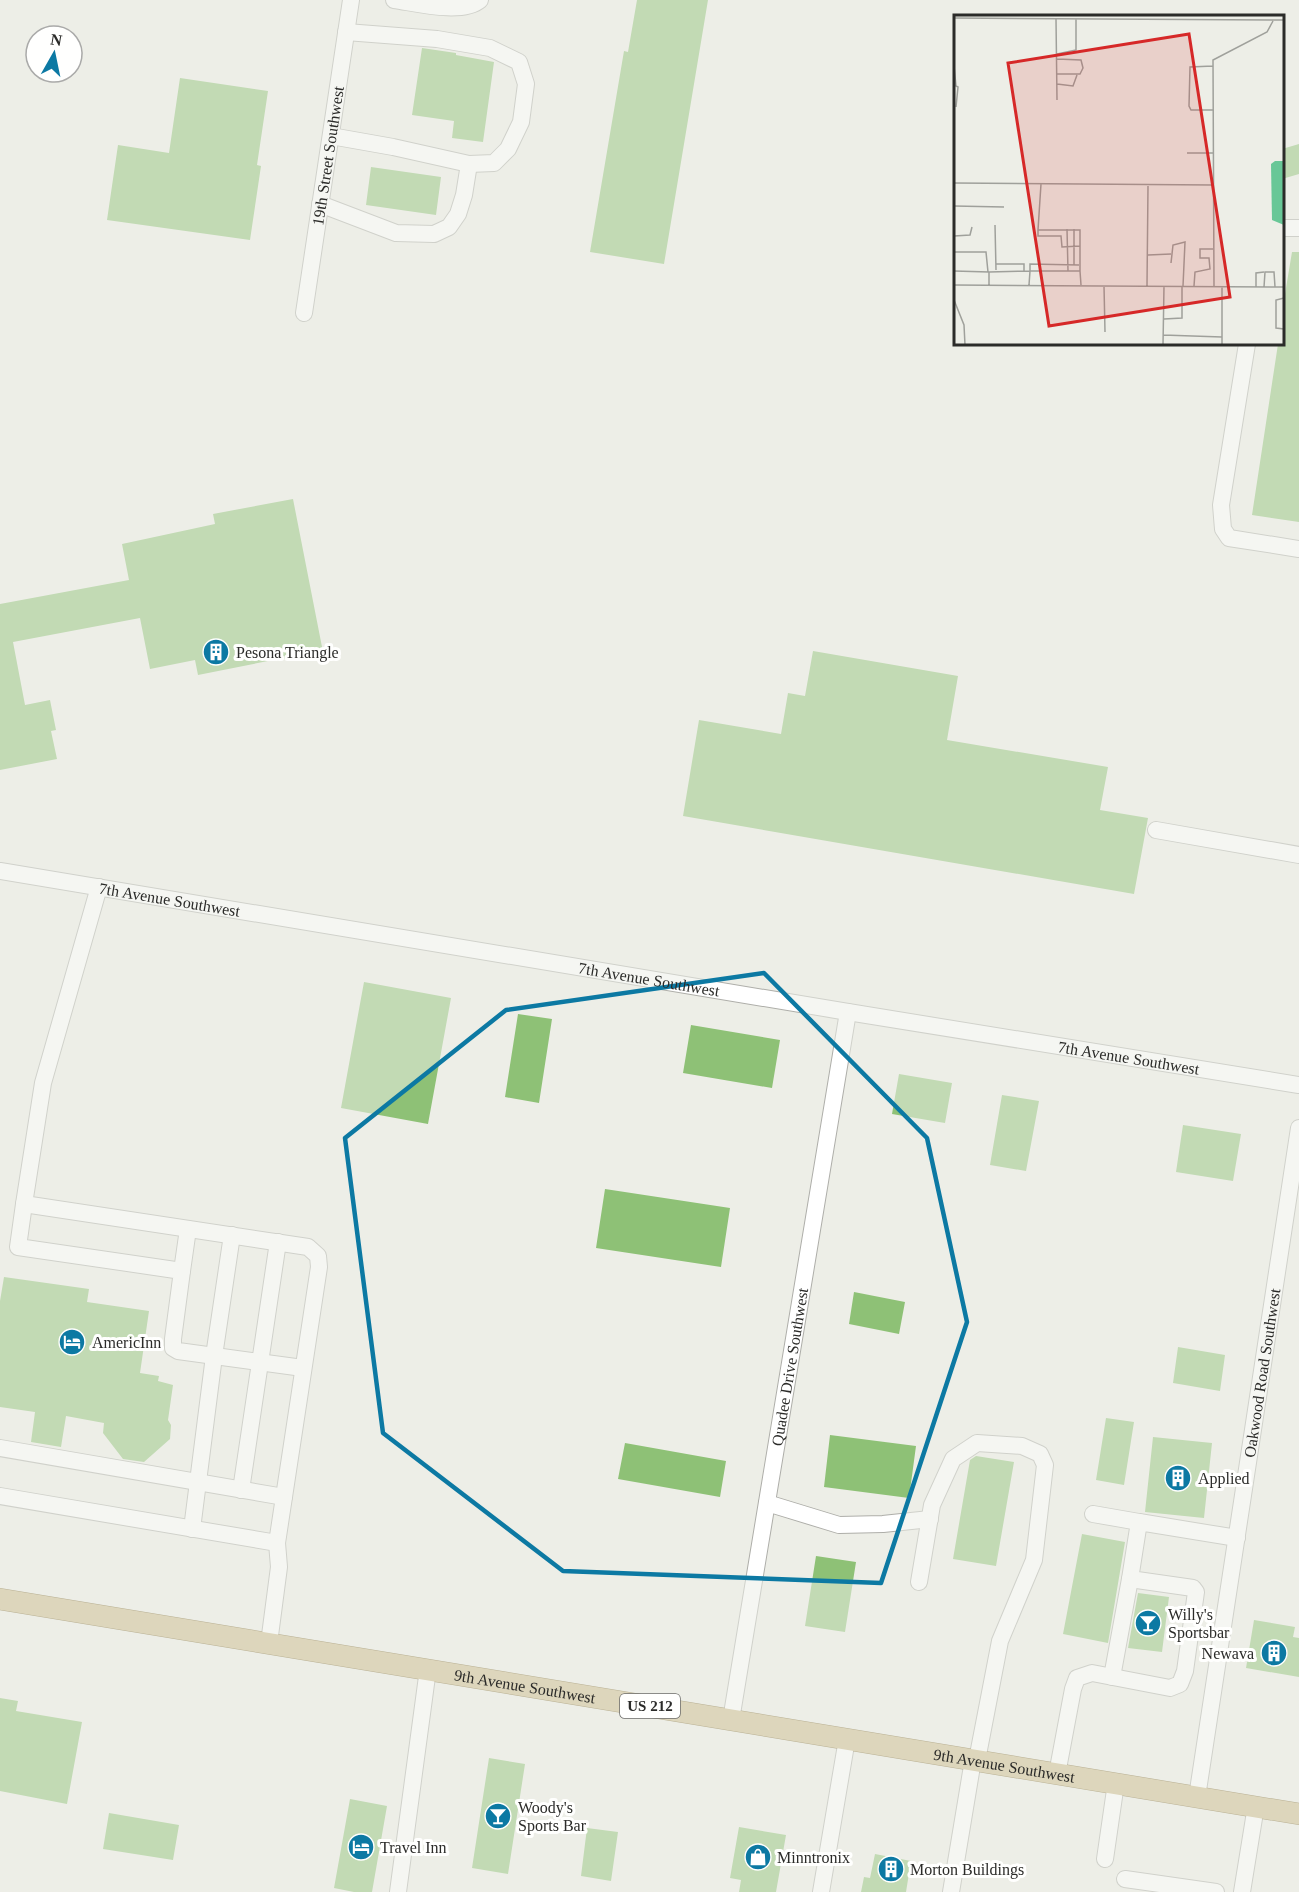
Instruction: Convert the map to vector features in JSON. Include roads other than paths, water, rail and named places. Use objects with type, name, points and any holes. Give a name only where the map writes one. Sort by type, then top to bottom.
[{"type":"main road","name":"9th Avenue Southwest","points":[[0,1599],[1299,1814]]},
{"type":"street","name":"19th Street Southwest","points":[[304,313],[351,0]]},
{"type":"street","points":[[394,0],[449,8],[475,4],[480,0]]},
{"type":"street","points":[[331,136],[469,164],[494,163],[508,149],[521,122],[526,84],[519,62],[490,48],[437,39],[346,32]]},
{"type":"street","points":[[320,204],[396,234],[434,234],[449,227],[458,214],[469,164]]},
{"type":"street","points":[[1247,345],[1221,504],[1223,529],[1229,538],[1299,549]]},
{"type":"street","points":[[1156,830],[1299,855]]},
{"type":"street","name":"7th Avenue Southwest","points":[[0,871],[1299,1085]]},
{"type":"street","points":[[99,887],[43,1083],[18,1247],[182,1271]]},
{"type":"street","name":"Quadee Drive Southwest","points":[[731,1720],[848,1012]]},
{"type":"street","name":"Oakwood Road Southwest","points":[[1197,1797],[1299,1128]]},
{"type":"street","points":[[24,1204],[308,1247],[318,1256],[319,1267],[277,1543],[279,1567],[269,1643]]},
{"type":"street","points":[[188,1229],[173,1348],[178,1351],[303,1368]]},
{"type":"street","points":[[192,1529],[232,1235]]},
{"type":"street","points":[[241,1490],[278,1242]]},
{"type":"street","points":[[919,1582],[932,1505],[953,1459],[977,1443],[1022,1446],[1040,1454],[1045,1465],[1034,1560],[1000,1641],[951,1892]]},
{"type":"street","points":[[0,1448],[284,1497]]},
{"type":"street","points":[[0,1496],[277,1543]]},
{"type":"street","points":[[766,1503],[839,1525],[930,1520]]},
{"type":"street","points":[[1093,1514],[1237,1538]]},
{"type":"street","points":[[1112,1677],[1139,1522]]},
{"type":"street","points":[[1057,1774],[1077,1677],[1092,1673],[1170,1688],[1180,1684],[1185,1671],[1196,1592],[1193,1588],[1130,1579]]},
{"type":"street","points":[[398,1892],[428,1670]]},
{"type":"street","points":[[821,1892],[847,1739]]},
{"type":"street","points":[[1105,1859],[1116,1783]]},
{"type":"street","points":[[1242,1892],[1256,1806]]},
{"type":"street","points":[[1125,1879],[1216,1892]]},
{"type":"place","name":"Pesona Triangle","points":[[216,652]]},
{"type":"place","name":"AmericInn","points":[[72,1342]]},
{"type":"place","name":"Applied","points":[[1178,1478]]},
{"type":"place","name":"Willy's Sportsbar","points":[[1148,1623]]},
{"type":"place","name":"Newava","points":[[1274,1653]]},
{"type":"place","name":"Woody's Sports Bar","points":[[498,1816]]},
{"type":"place","name":"Travel Inn","points":[[361,1847]]},
{"type":"place","name":"Minntronix","points":[[758,1857]]},
{"type":"place","name":"Morton Buildings","points":[[891,1869]]}]
